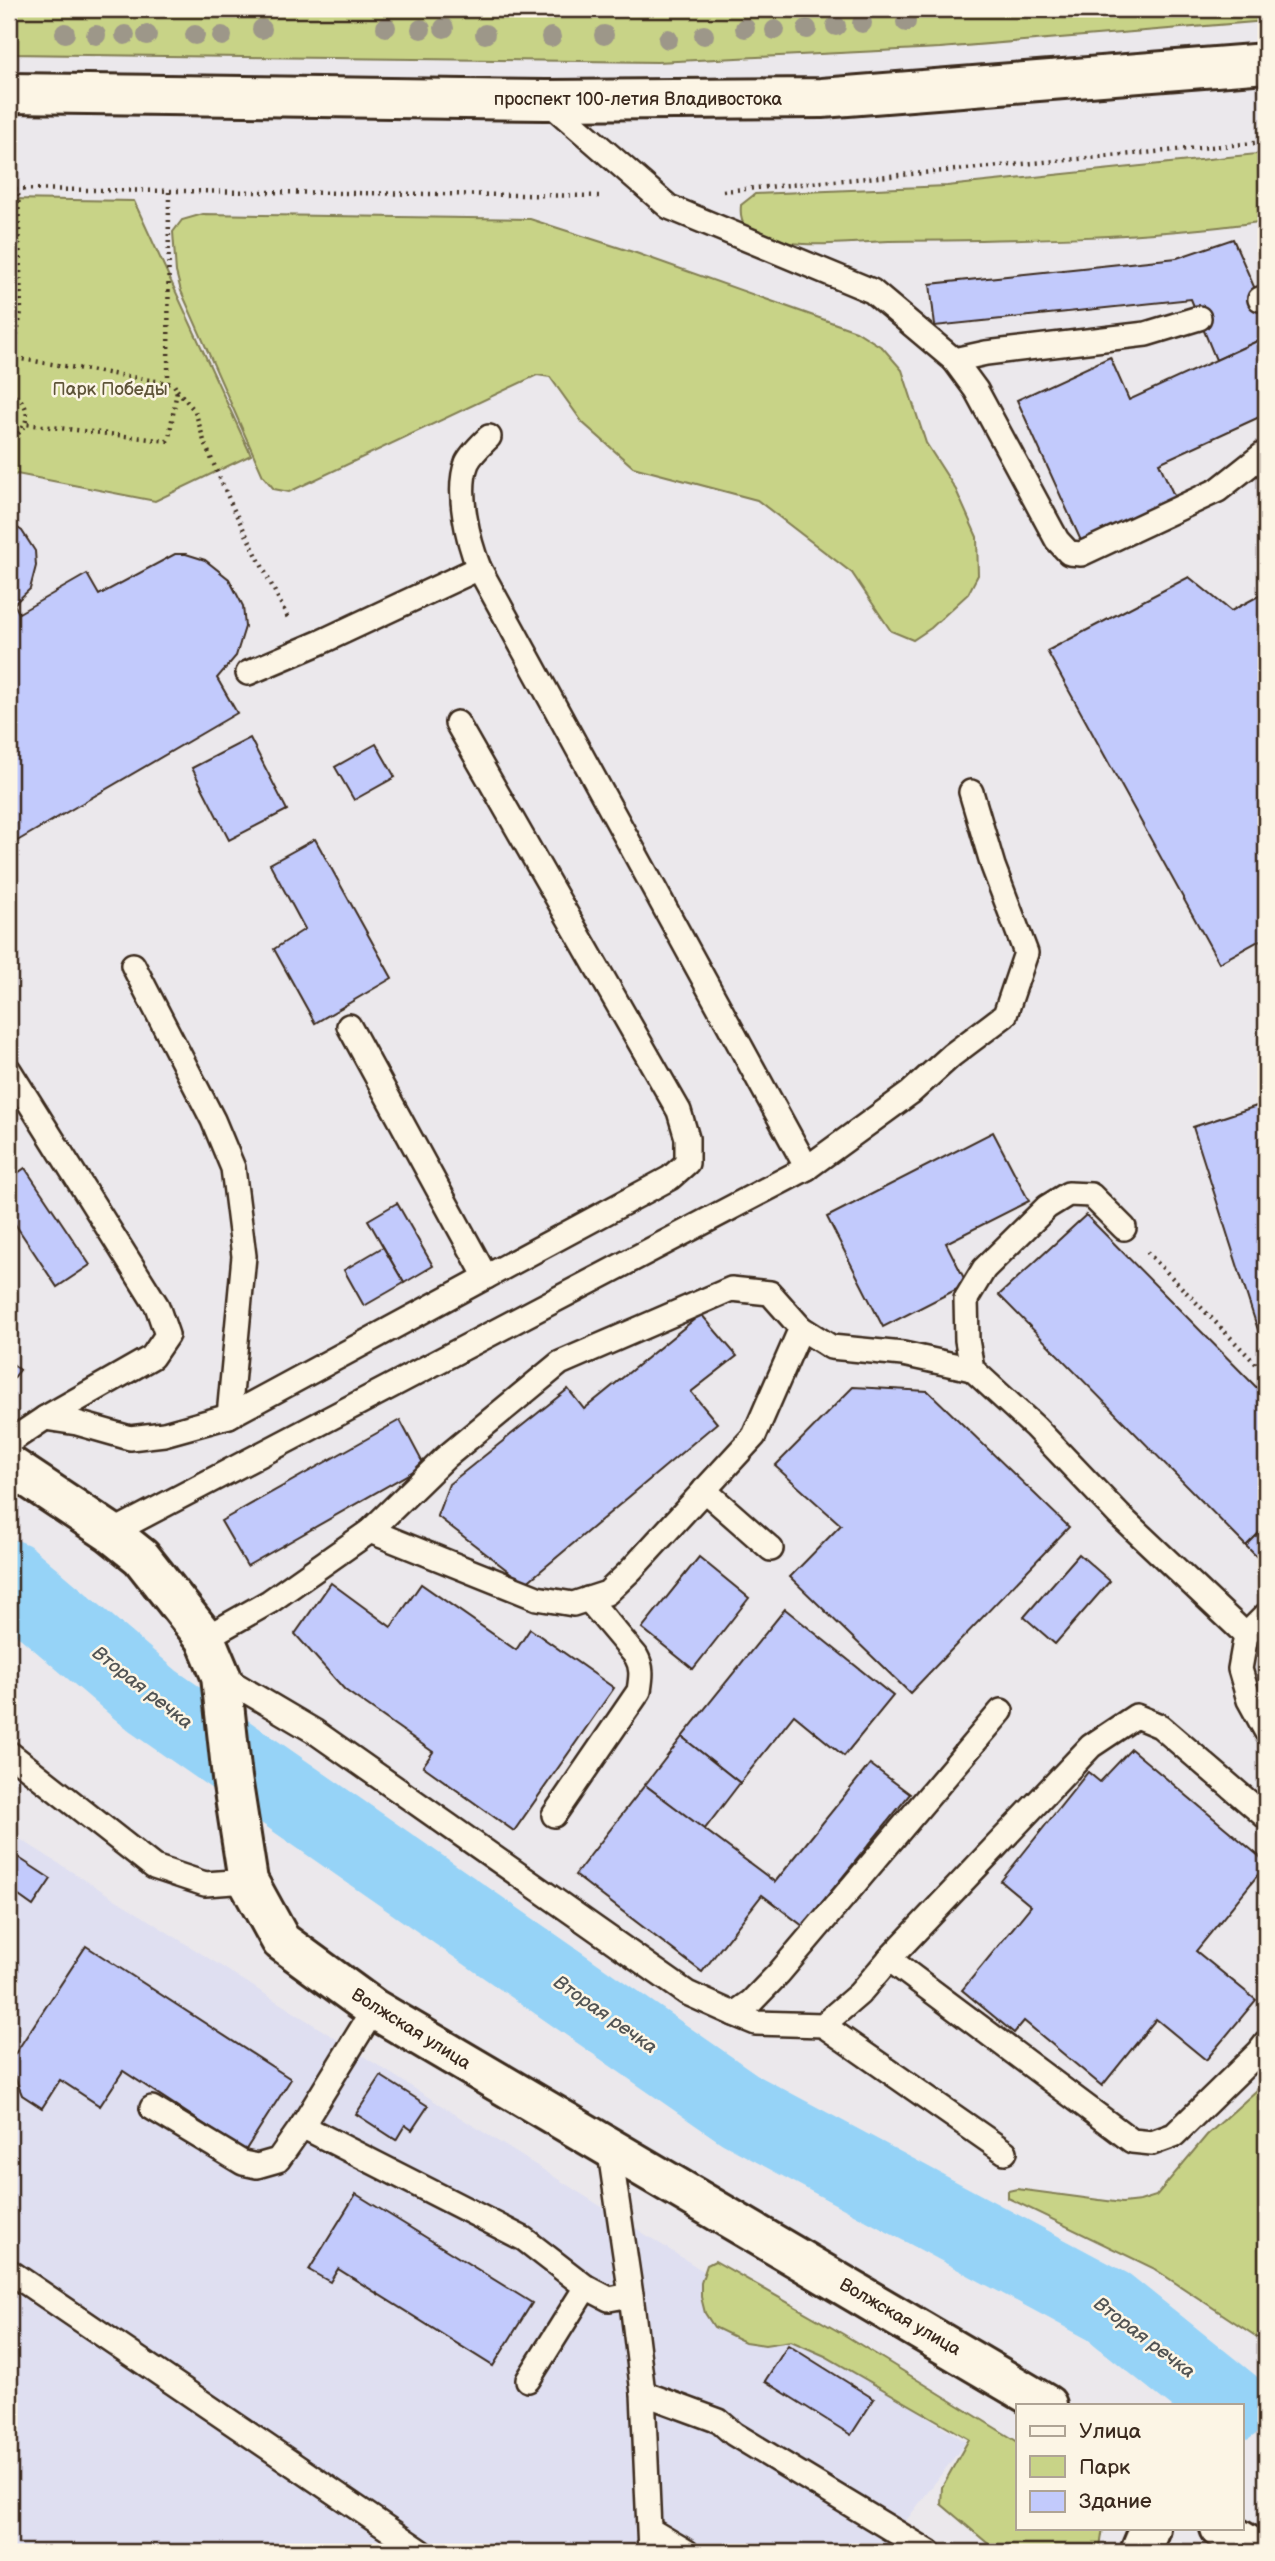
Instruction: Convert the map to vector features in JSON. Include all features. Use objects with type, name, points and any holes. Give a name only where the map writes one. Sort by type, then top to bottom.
[{"type":"main road","name":"проспект 100-летия Владивостока","points":[[9,93],[545,100],[822,98],[1266,63]]},
{"type":"main road","name":"Волжская улица","points":[[9,1465],[111,1532],[141,1557],[205,1637],[221,1676],[248,1881],[281,1941],[374,2009],[1045,2404]]},
{"type":"main road","points":[[1140,2552],[1149,2530]]},
{"type":"main road","points":[[1223,2530],[1260,2552]]},
{"type":"lane","points":[[545,100],[669,207],[872,291],[954,360],[976,390],[1057,540],[1069,553],[1081,554],[1218,490],[1266,452]]},
{"type":"lane","points":[[954,360],[986,353],[1146,334],[1199,318]]},
{"type":"lane","points":[[489,437],[468,461],[462,489],[472,549],[479,568],[807,1168]]},
{"type":"lane","points":[[248,673],[479,568]]},
{"type":"lane","points":[[45,1418],[77,1423],[130,1438],[164,1434],[229,1416],[670,1178],[687,1163],[687,1138],[679,1111],[457,723]]},
{"type":"lane","points":[[111,1532],[807,1168],[910,1093],[952,1055],[1005,1015],[1026,953],[993,866],[971,792]]},
{"type":"lane","points":[[133,965],[213,1120],[233,1168],[244,1256],[229,1416]]},
{"type":"lane","points":[[349,1026],[486,1278]]},
{"type":"lane","points":[[9,1070],[157,1306],[167,1335],[152,1357],[45,1418],[9,1442]]},
{"type":"lane","points":[[972,1369],[967,1340],[966,1299],[984,1269],[1047,1207],[1069,1194],[1091,1195],[1124,1228]]},
{"type":"lane","points":[[205,1637],[268,1602],[370,1531],[446,1457],[560,1363],[731,1289],[770,1293],[801,1328],[831,1347],[903,1354],[972,1369],[1035,1427],[1119,1515],[1246,1635]]},
{"type":"lane","points":[[370,1531],[537,1598],[573,1604],[607,1593],[632,1570],[754,1436],[801,1328]]},
{"type":"lane","points":[[704,1490],[771,1549]]},
{"type":"lane","points":[[554,1815],[639,1691],[640,1664],[636,1656],[587,1599]]},
{"type":"lane","points":[[1266,1615],[1246,1635],[1240,1669],[1249,1700],[1266,1731]]},
{"type":"lane","points":[[221,1676],[314,1731],[687,1993],[756,2023],[823,2025],[1005,2152]]},
{"type":"lane","points":[[734,2014],[751,2002],[779,1973],[1001,1711]]},
{"type":"lane","points":[[823,2025],[859,1994],[1091,1746],[1136,1716],[1160,1726],[1266,1817]]},
{"type":"lane","points":[[9,1753],[154,1867],[205,1884],[248,1881]]},
{"type":"lane","points":[[889,1959],[1132,2141],[1152,2143],[1174,2135],[1266,2043]]},
{"type":"lane","points":[[152,2108],[243,2163],[257,2166],[278,2160],[374,2009]]},
{"type":"lane","points":[[302,2126],[524,2239],[586,2287],[609,2300],[631,2295]]},
{"type":"lane","points":[[608,2146],[643,2393],[650,2541],[687,2552]]},
{"type":"lane","points":[[9,2271],[422,2552]]},
{"type":"lane","points":[[528,2380],[586,2287]]},
{"type":"lane","points":[[643,2393],[719,2421],[734,2434],[929,2552]]},
{"type":"path","points":[[9,189],[655,197],[1266,142]]},
{"type":"path","points":[[9,377],[21,312],[18,189]]},
{"type":"path","points":[[168,383],[169,191]]},
{"type":"path","points":[[11,358],[174,385],[194,411],[205,444],[227,493],[302,650]]},
{"type":"path","points":[[26,424],[167,441],[177,390]]},
{"type":"path","points":[[9,393],[16,395],[23,403],[26,414],[26,424],[19,434],[9,440]]},
{"type":"path","points":[[1124,1228],[1266,1374]]},
{"type":"shaded area","points":[[9,1832],[768,2312],[966,2442],[886,2547],[892,2552],[9,2552]]},
{"type":"green space","points":[[9,9],[1266,9],[1266,21],[940,48],[657,62],[9,54]]},
{"type":"green space","points":[[1266,153],[1266,221],[1219,227],[1078,237],[801,244],[767,238],[752,232],[743,224],[741,217],[741,205],[755,194],[947,186]]},
{"type":"green space","name":"Парк Победы","points":[[9,199],[134,201],[251,455],[155,501],[17,474],[9,479]]},
{"type":"green space","points":[[203,214],[530,219],[636,253],[856,331],[883,348],[902,370],[926,443],[956,490],[977,537],[978,575],[968,594],[931,628],[913,640],[891,631],[852,573],[757,500],[633,467],[583,423],[550,377],[537,375],[289,492],[274,489],[263,476],[181,291],[176,272],[173,232],[182,220]]},
{"type":"green space","points":[[1266,2082],[1266,2343],[1153,2268],[1008,2198],[1008,2191],[1017,2189],[1122,2203],[1156,2196],[1207,2135]]},
{"type":"green space","points":[[715,2261],[843,2334],[1016,2441],[1016,2530],[1103,2530],[1100,2548],[1096,2552],[998,2552],[941,2504],[942,2487],[969,2439],[825,2356],[791,2341],[765,2345],[745,2342],[714,2327],[705,2313],[701,2297],[701,2283],[707,2265]]},
{"type":"building","points":[[1233,239],[1266,314],[1266,337],[1216,360],[1191,299],[935,326],[930,284],[1177,258]]},
{"type":"building","points":[[1266,337],[1266,414],[1159,463],[1176,500],[1082,543],[1017,400],[1110,357],[1129,400]]},
{"type":"building","points":[[9,522],[22,531],[35,551],[36,566],[30,589],[14,604],[19,613],[87,574],[99,595],[175,554],[186,554],[205,560],[229,579],[243,606],[245,627],[236,656],[217,678],[237,713],[12,844],[9,839]]},
{"type":"building","points":[[1189,577],[1231,611],[1266,592],[1266,937],[1219,963],[1047,651]]},
{"type":"building","points":[[250,738],[287,810],[229,840],[192,768]]},
{"type":"building","points":[[376,744],[395,777],[354,800],[335,767]]},
{"type":"building","points":[[315,839],[392,978],[315,1023],[274,949],[305,929],[270,864]]},
{"type":"building","points":[[1266,1103],[1266,1355],[1193,1127]]},
{"type":"building","points":[[993,1132],[1029,1201],[946,1243],[967,1284],[883,1327],[827,1217]]},
{"type":"building","points":[[25,1168],[90,1265],[57,1287],[9,1215],[9,1179]]},
{"type":"building","points":[[397,1203],[433,1266],[404,1283],[368,1220]]},
{"type":"building","points":[[1086,1215],[1266,1397],[1266,1526],[1246,1546],[999,1295]]},
{"type":"building","points":[[383,1247],[404,1283],[364,1306],[344,1270]]},
{"type":"building","points":[[701,1314],[737,1356],[691,1392],[717,1423],[525,1584],[437,1516],[449,1484],[568,1389],[584,1409]]},
{"type":"building","points":[[9,1361],[20,1370],[9,1384]]},
{"type":"building","points":[[853,1387],[928,1391],[1069,1527],[910,1693],[790,1577],[841,1525],[775,1466]]},
{"type":"building","points":[[400,1420],[424,1465],[247,1566],[221,1521]]},
{"type":"building","points":[[1266,1526],[1266,1566],[1246,1546]]},
{"type":"building","points":[[1079,1554],[1110,1581],[1055,1644],[1024,1617]]},
{"type":"building","points":[[699,1557],[749,1598],[693,1669],[642,1628]]},
{"type":"building","points":[[331,1583],[391,1627],[421,1584],[516,1650],[530,1629],[614,1688],[514,1831],[423,1766],[433,1752],[345,1690],[295,1634]]},
{"type":"building","points":[[785,1609],[893,1696],[844,1756],[794,1715],[740,1783],[682,1737]]},
{"type":"building","points":[[682,1737],[740,1783],[704,1830],[645,1785]]},
{"type":"building","points":[[1131,1749],[1266,1862],[1196,1951],[1256,2000],[1206,2060],[1156,2019],[1102,2086],[1024,2021],[1014,2033],[962,1990],[1031,1906],[1001,1881],[1088,1772],[1100,1782]]},
{"type":"building","points":[[870,1764],[910,1794],[803,1926],[762,1895],[702,1972],[575,1875],[645,1785],[775,1882]]},
{"type":"building","points":[[16,1856],[51,1879],[33,1906],[9,1889],[9,1867]]},
{"type":"building","points":[[86,1946],[291,2079],[245,2151],[123,2071],[100,2106],[60,2080],[42,2108],[22,2095],[9,2063]]},
{"type":"building","points":[[381,2076],[428,2106],[412,2130],[405,2125],[396,2140],[356,2114]]},
{"type":"building","points":[[356,2194],[532,2303],[493,2366],[338,2269],[330,2282],[309,2270]]},
{"type":"building","points":[[788,2345],[874,2399],[851,2435],[765,2381]]},
{"type":"waterway","name":"Вторая речка","points":[[9,1578],[153,1701],[741,2110],[1109,2307],[1230,2404]]}]
